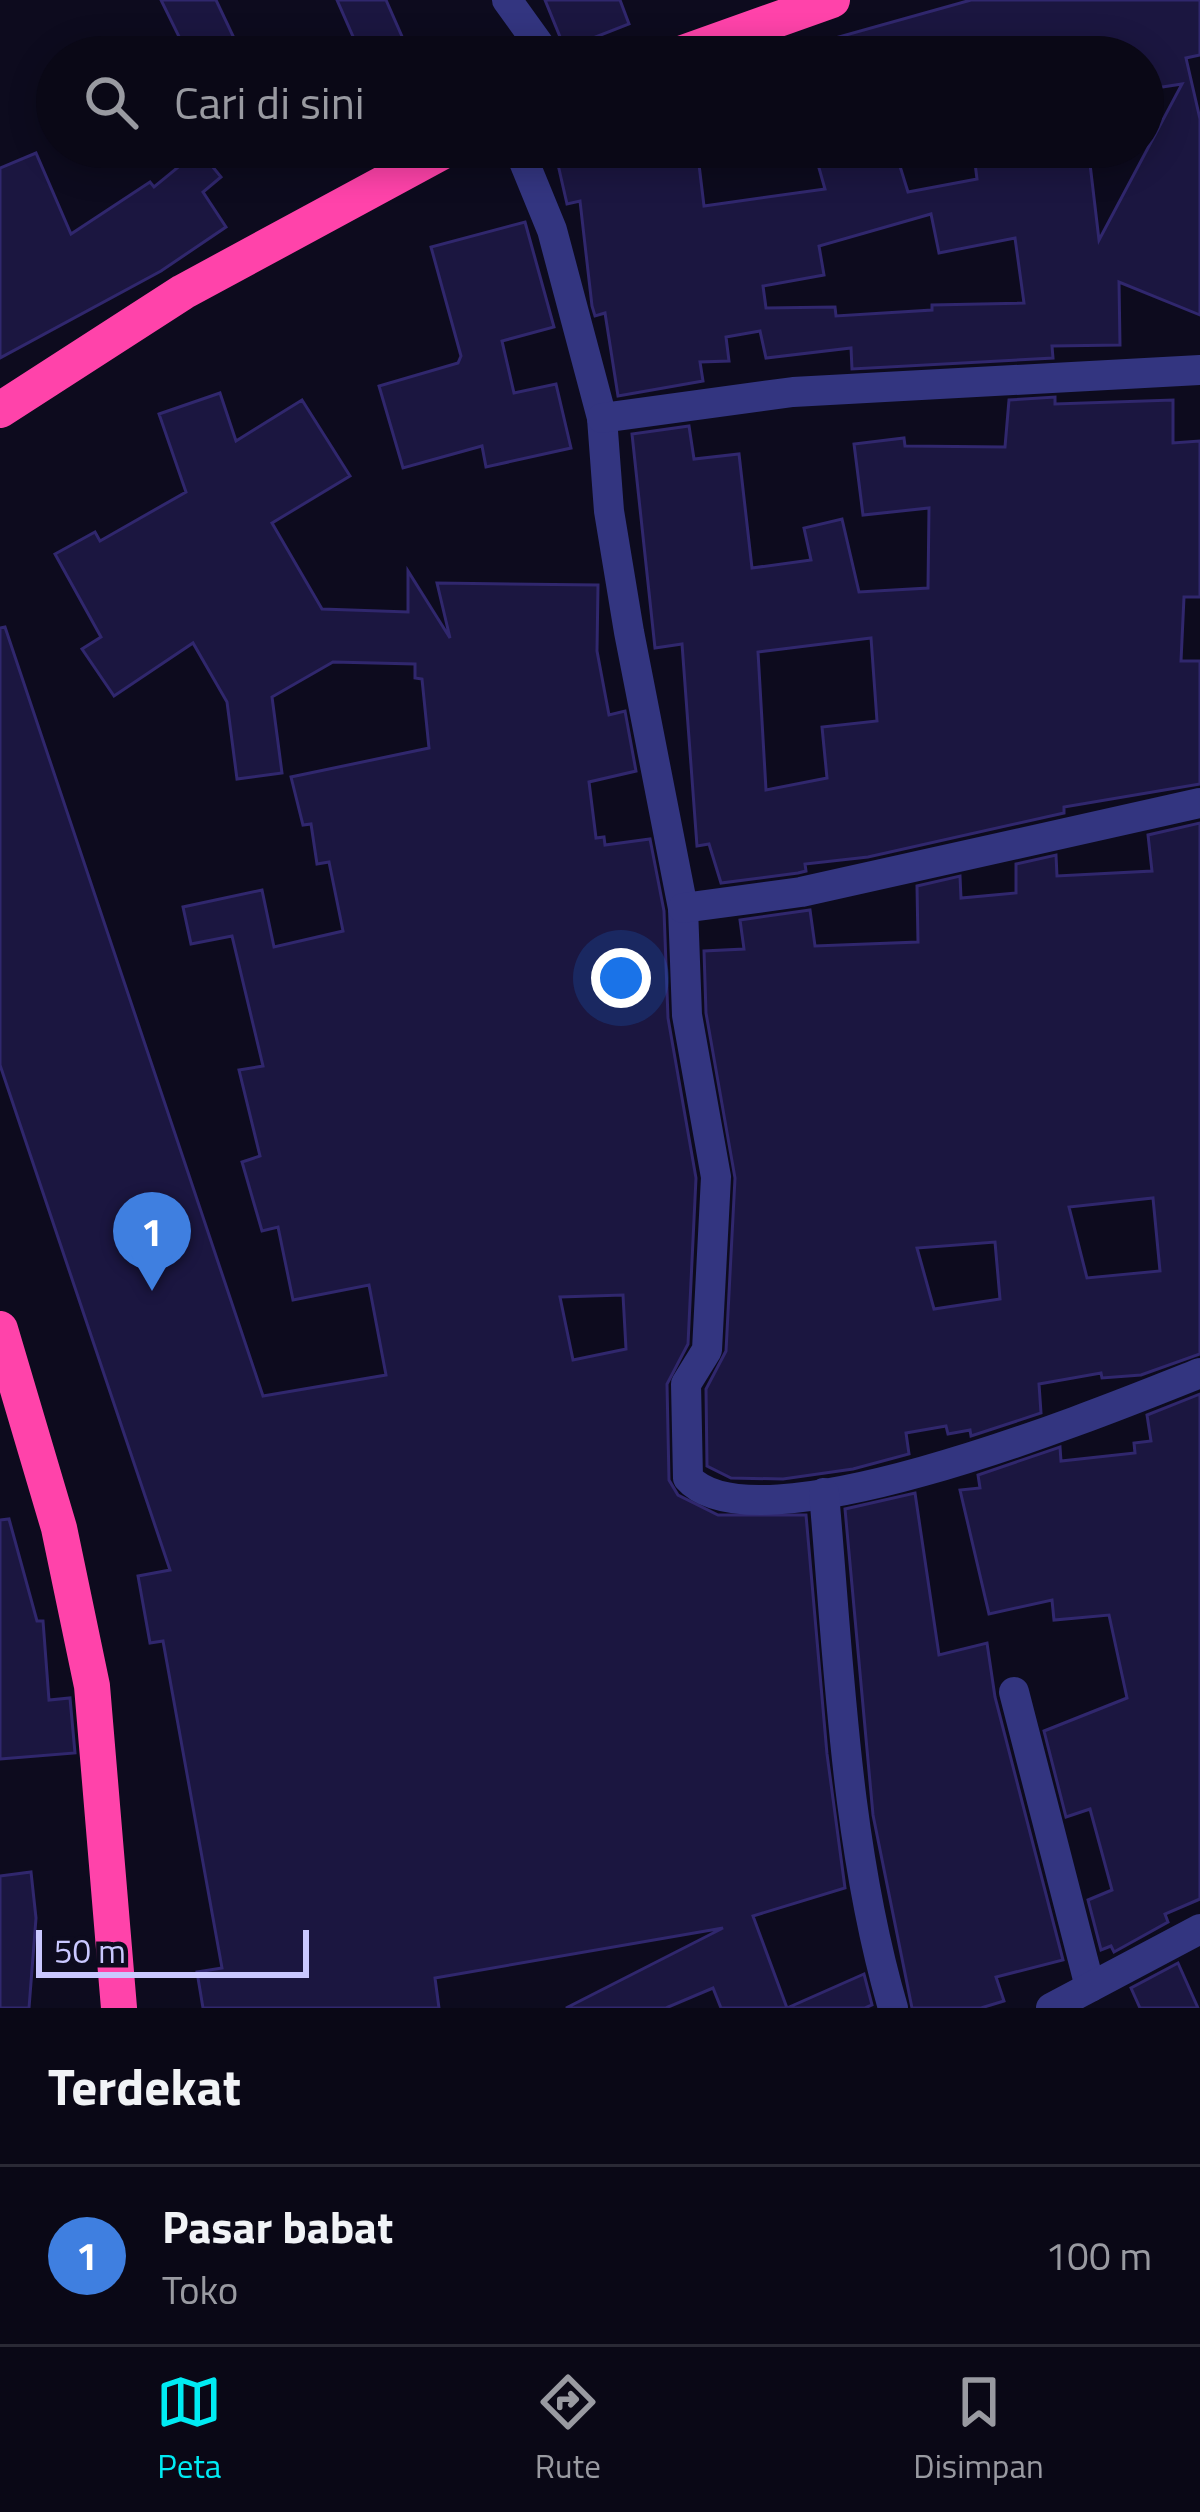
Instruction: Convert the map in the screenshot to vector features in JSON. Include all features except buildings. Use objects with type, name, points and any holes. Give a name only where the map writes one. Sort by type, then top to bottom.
[{"type":"highway","points":[[731,36],[832,0]]},
{"type":"highway","points":[[0,410],[184,292],[412,168]]},
{"type":"highway","points":[[0,1329],[59,1528],[92,1686],[119,2008]]},
{"type":"street","points":[[507,0],[533,36]]},
{"type":"street","points":[[527,168],[552,230],[602,418],[609,511],[629,632],[683,908],[687,1015],[716,1177],[707,1350],[686,1384],[688,1478],[702,1494],[749,1502],[888,1484],[1069,1426],[1200,1372]]},
{"type":"street","points":[[602,418],[794,392],[1200,370]]},
{"type":"street","points":[[683,908],[801,892],[1200,803]]},
{"type":"street","points":[[824,1493],[844,1714],[874,1942],[893,2008]]},
{"type":"street","points":[[1014,1692],[1090,1987]]},
{"type":"street","points":[[1051,2008],[1200,1929]]},
{"type":"place","name":"Pasar babat","points":[[152,1291]]}]
